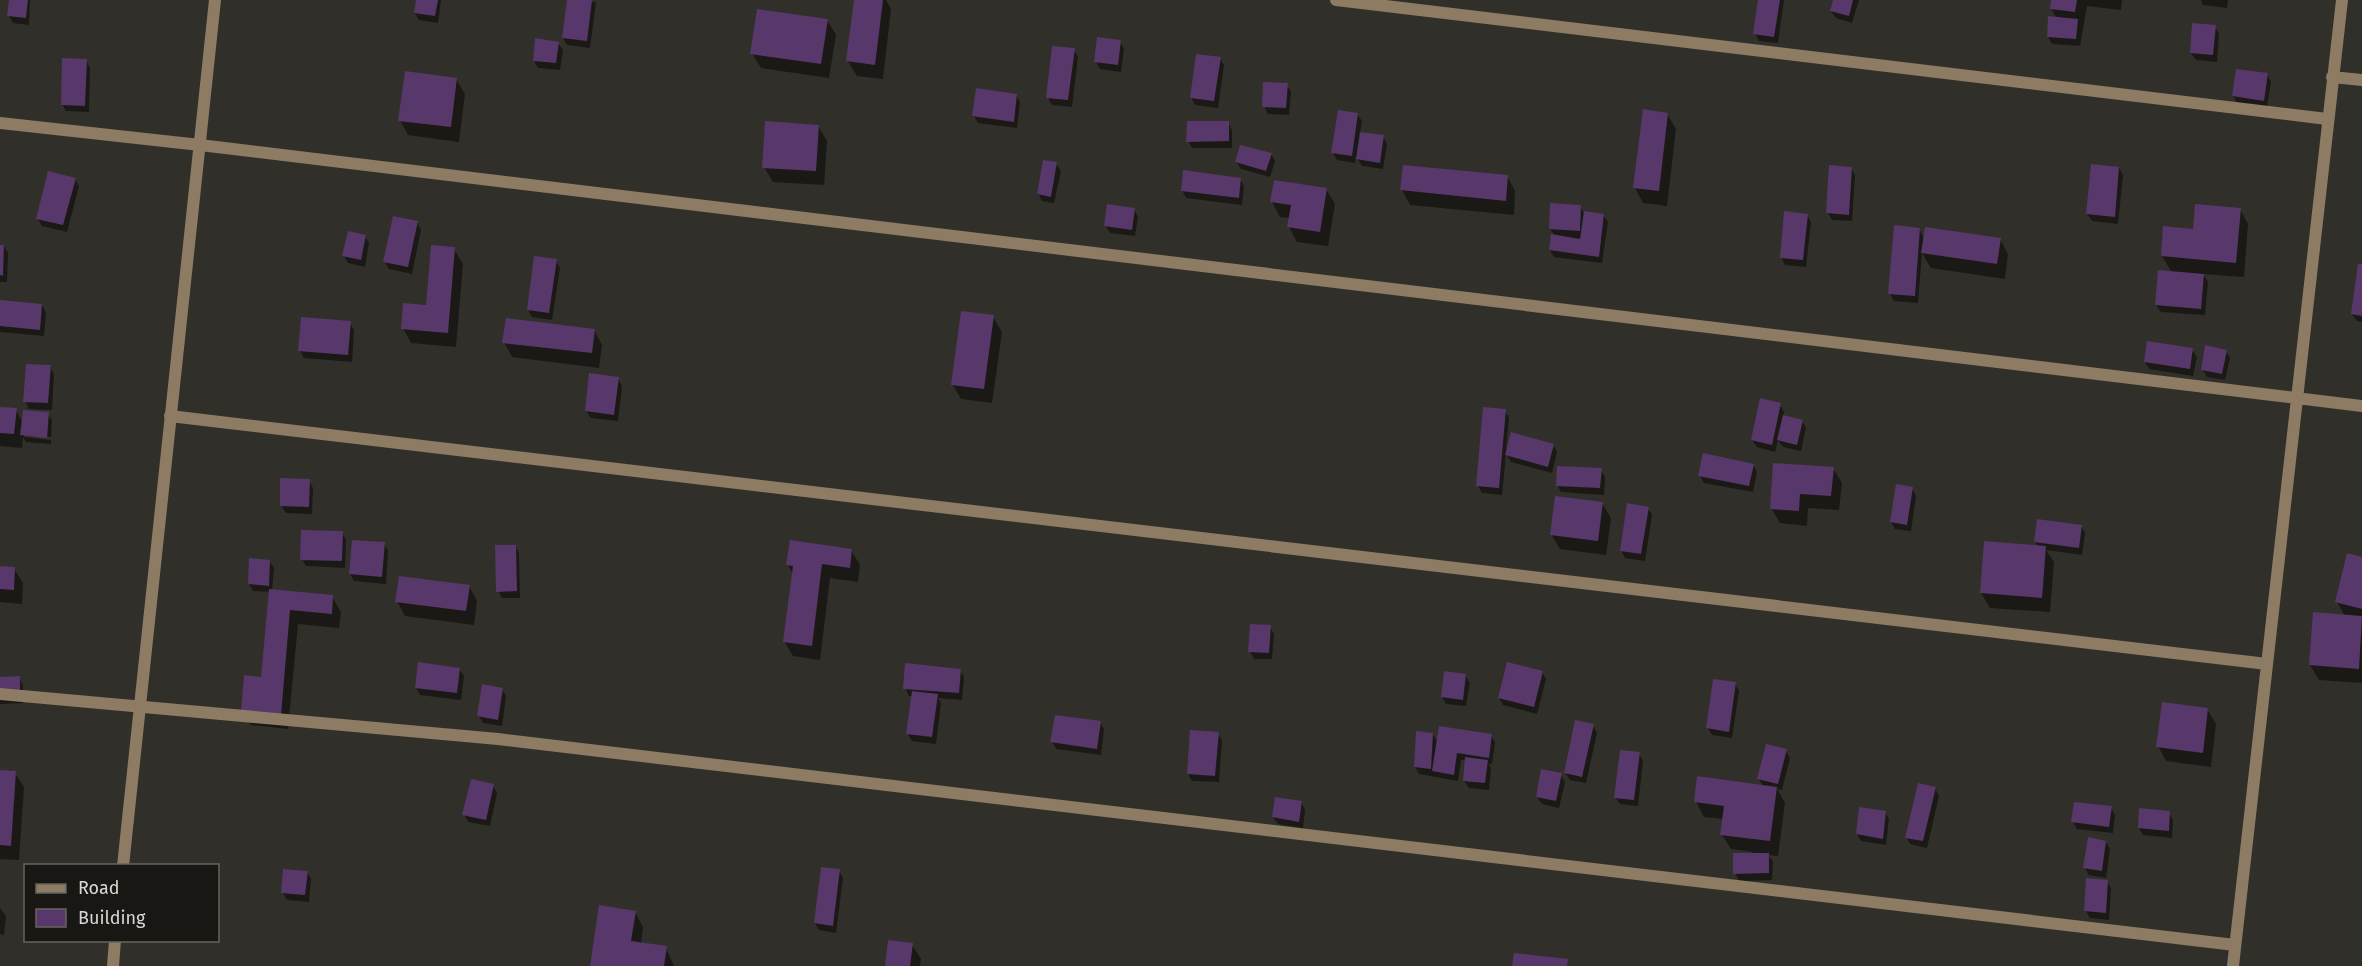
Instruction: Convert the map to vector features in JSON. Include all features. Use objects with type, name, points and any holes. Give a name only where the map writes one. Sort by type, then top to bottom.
[{"type":"street","points":[[123,864],[215,0]]},
{"type":"street","points":[[1336,0],[2327,119]]},
{"type":"street","points":[[2233,966],[2342,0]]},
{"type":"street","points":[[2332,77],[2362,80]]},
{"type":"street","points":[[0,123],[200,145],[2362,406]]},
{"type":"street","points":[[170,416],[2267,664]]},
{"type":"street","points":[[0,694],[510,741],[2235,945]]},
{"type":"street","points":[[112,966],[115,942]]},
{"type":"building","points":[[9,0],[28,0],[26,18],[7,16]]},
{"type":"building","points":[[416,0],[438,0],[435,16],[414,13]]},
{"type":"building","points":[[567,0],[592,0],[587,41],[562,38]]},
{"type":"building","points":[[854,0],[883,0],[875,65],[846,61]]},
{"type":"building","points":[[1758,0],[1780,0],[1774,37],[1753,34]]},
{"type":"building","points":[[1833,0],[1853,0],[1849,16],[1830,11]]},
{"type":"building","points":[[2051,0],[2077,0],[2075,12],[2050,9]]},
{"type":"building","points":[[757,9],[828,19],[821,64],[750,54]]},
{"type":"building","points":[[2048,16],[2078,19],[2076,39],[2047,37]]},
{"type":"building","points":[[2192,23],[2216,25],[2213,55],[2190,53]]},
{"type":"building","points":[[1097,37],[1121,40],[1118,65],[1094,62]]},
{"type":"building","points":[[535,38],[559,42],[556,63],[533,61]]},
{"type":"building","points":[[1052,46],[1075,48],[1068,100],[1046,98]]},
{"type":"building","points":[[1196,54],[1221,57],[1214,101],[1190,98]]},
{"type":"building","points":[[62,58],[87,59],[85,106],[61,105]]},
{"type":"building","points":[[2236,69],[2268,73],[2264,101],[2232,96]]},
{"type":"building","points":[[405,71],[457,78],[451,127],[398,121]]},
{"type":"building","points":[[1263,82],[1288,83],[1286,108],[1262,107]]},
{"type":"building","points":[[976,88],[1017,94],[1014,122],[972,116]]},
{"type":"building","points":[[1643,109],[1668,113],[1659,191],[1633,188]]},
{"type":"building","points":[[1338,110],[1358,113],[1352,156],[1331,153]]},
{"type":"building","points":[[765,121],[819,125],[816,171],[762,168]]},
{"type":"building","points":[[1187,121],[1229,121],[1229,141],[1186,142]]},
{"type":"building","points":[[1360,132],[1384,135],[1380,163],[1356,159]]},
{"type":"building","points":[[1240,145],[1272,153],[1266,171],[1235,162]]},
{"type":"building","points":[[1043,160],[1057,162],[1051,197],[1037,194]]},
{"type":"building","points":[[2091,164],[2119,167],[2115,217],[2086,214]]},
{"type":"building","points":[[1403,165],[1508,175],[1506,201],[1400,190]]},
{"type":"building","points":[[1829,165],[1852,167],[1849,215],[1826,213]]},
{"type":"building","points":[[1183,170],[1241,178],[1239,198],[1181,191]]},
{"type":"building","points":[[48,171],[76,178],[63,225],[36,219]]},
{"type":"building","points":[[1274,180],[1327,188],[1320,232],[1287,227],[1291,205],[1270,202]]},
{"type":"building","points":[[1550,203],[1581,205],[1580,231],[1549,229]]},
{"type":"building","points":[[1107,204],[1135,208],[1132,230],[1104,226]]},
{"type":"building","points":[[2195,204],[2241,208],[2236,263],[2161,256],[2163,226],[2193,229]]},
{"type":"building","points":[[1584,211],[1604,214],[1599,257],[1549,250],[1551,234],[1580,239]]},
{"type":"building","points":[[1784,211],[1808,214],[1803,260],[1780,258]]},
{"type":"building","points":[[393,216],[418,221],[408,267],[383,262]]},
{"type":"building","points":[[1894,225],[1920,228],[1915,296],[1888,294]]},
{"type":"building","points":[[1925,227],[2001,238],[1997,264],[1921,253]]},
{"type":"building","points":[[348,231],[366,235],[361,260],[342,256]]},
{"type":"building","points":[[0,245],[4,245],[3,276],[0,275]]},
{"type":"building","points":[[431,245],[455,247],[448,333],[401,329],[403,303],[426,305]]},
{"type":"building","points":[[534,256],[557,259],[549,313],[527,310]]},
{"type":"building","points":[[2358,264],[2362,264],[2362,316],[2351,314]]},
{"type":"building","points":[[2158,270],[2204,274],[2201,309],[2155,305]]},
{"type":"building","points":[[0,300],[42,304],[40,330],[0,326]]},
{"type":"building","points":[[961,311],[994,315],[984,389],[951,385]]},
{"type":"building","points":[[301,317],[351,321],[348,355],[298,351]]},
{"type":"building","points":[[506,318],[595,329],[592,353],[502,343]]},
{"type":"building","points":[[2147,341],[2193,348],[2190,369],[2144,362]]},
{"type":"building","points":[[2205,345],[2227,350],[2222,374],[2201,370]]},
{"type":"building","points":[[26,364],[51,365],[48,403],[23,402]]},
{"type":"building","points":[[589,373],[619,377],[614,415],[585,411]]},
{"type":"building","points":[[1760,398],[1781,403],[1772,445],[1751,440]]},
{"type":"building","points":[[0,407],[17,408],[14,434],[0,433]]},
{"type":"building","points":[[1483,407],[1506,409],[1499,488],[1476,486]]},
{"type":"building","points":[[23,410],[49,412],[47,438],[20,435]]},
{"type":"building","points":[[1783,415],[1803,420],[1797,445],[1777,440]]},
{"type":"building","points":[[1511,432],[1554,444],[1548,467],[1505,455]]},
{"type":"building","points":[[1703,453],[1754,464],[1749,486],[1698,476]]},
{"type":"building","points":[[1773,463],[1834,467],[1831,496],[1800,494],[1799,511],[1770,509]]},
{"type":"building","points":[[1557,466],[1602,468],[1600,488],[1556,486]]},
{"type":"building","points":[[280,478],[310,479],[309,507],[280,506]]},
{"type":"building","points":[[1896,484],[1913,487],[1907,525],[1890,522]]},
{"type":"building","points":[[1555,496],[1603,502],[1598,541],[1550,535]]},
{"type":"building","points":[[1627,503],[1649,507],[1641,554],[1620,551]]},
{"type":"building","points":[[2037,519],[2082,525],[2079,548],[2034,542]]},
{"type":"building","points":[[301,530],[343,531],[342,561],[300,560]]},
{"type":"building","points":[[352,540],[385,542],[382,577],[349,574]]},
{"type":"building","points":[[790,540],[852,549],[850,568],[822,564],[812,646],[783,642],[793,566],[786,565]]},
{"type":"building","points":[[1984,541],[2046,546],[2042,598],[1980,593]]},
{"type":"building","points":[[495,545],[516,545],[517,591],[496,592]]},
{"type":"building","points":[[2347,553],[2362,557],[2362,609],[2335,602]]},
{"type":"building","points":[[249,558],[270,560],[269,586],[248,584]]},
{"type":"building","points":[[0,566],[15,567],[14,590],[0,589]]},
{"type":"building","points":[[399,576],[470,585],[466,611],[395,602]]},
{"type":"building","points":[[269,589],[333,595],[332,614],[290,610],[281,715],[241,711],[244,675],[261,677]]},
{"type":"building","points":[[2313,612],[2362,616],[2359,669],[2309,665]]},
{"type":"building","points":[[1250,624],[1271,625],[1269,653],[1248,652]]},
{"type":"building","points":[[418,662],[460,668],[457,693],[415,688]]},
{"type":"building","points":[[1507,662],[1543,671],[1534,707],[1498,698]]},
{"type":"building","points":[[905,663],[961,669],[959,693],[903,689]]},
{"type":"building","points":[[1444,671],[1466,674],[1463,700],[1441,697]]},
{"type":"building","points":[[20,676],[20,696],[0,697],[0,677]]},
{"type":"building","points":[[1713,679],[1736,682],[1729,732],[1706,728]]},
{"type":"building","points":[[482,684],[503,688],[498,720],[477,716]]},
{"type":"building","points":[[912,691],[938,694],[932,737],[906,734]]},
{"type":"building","points":[[2162,702],[2208,708],[2203,753],[2156,747]]},
{"type":"building","points":[[1055,715],[1101,721],[1097,749],[1050,742]]},
{"type":"building","points":[[1575,720],[1594,724],[1582,777],[1564,773]]},
{"type":"building","points":[[1439,726],[1492,734],[1489,758],[1457,753],[1454,775],[1432,771]]},
{"type":"building","points":[[1190,730],[1219,732],[1215,776],[1187,774]]},
{"type":"building","points":[[1416,731],[1433,733],[1431,769],[1414,767]]},
{"type":"building","points":[[1766,744],[1787,749],[1778,784],[1757,779]]},
{"type":"building","points":[[1620,750],[1640,752],[1634,800],[1614,798]]},
{"type":"building","points":[[1465,757],[1488,760],[1485,783],[1463,781]]},
{"type":"building","points":[[1541,769],[1562,773],[1556,801],[1536,797]]},
{"type":"building","points":[[0,770],[16,771],[11,846],[0,845]]},
{"type":"building","points":[[1697,776],[1777,787],[1770,841],[1720,835],[1724,806],[1694,802]]},
{"type":"building","points":[[471,779],[494,784],[486,820],[462,815]]},
{"type":"building","points":[[1918,783],[1936,787],[1923,841],[1905,838]]},
{"type":"building","points":[[1275,797],[1302,801],[1299,822],[1272,817]]},
{"type":"building","points":[[2074,802],[2112,806],[2109,827],[2071,822]]},
{"type":"building","points":[[1859,807],[1886,811],[1883,839],[1856,834]]},
{"type":"building","points":[[2139,808],[2170,811],[2169,831],[2138,828]]},
{"type":"building","points":[[2088,837],[2106,841],[2102,871],[2083,868]]},
{"type":"building","points":[[1733,853],[1769,853],[1769,873],[1733,874]]},
{"type":"building","points":[[821,867],[840,869],[833,926],[814,923]]},
{"type":"building","points":[[283,869],[308,871],[305,895],[281,893]]},
{"type":"building","points":[[2086,878],[2108,880],[2106,913],[2084,911]]},
{"type":"building","points":[[599,905],[636,911],[631,941],[667,946],[664,966],[590,966]]},
{"type":"building","points":[[888,940],[913,943],[910,966],[885,966]]},
{"type":"building","points":[[1514,953],[1568,959],[1567,966],[1512,966]]}]
